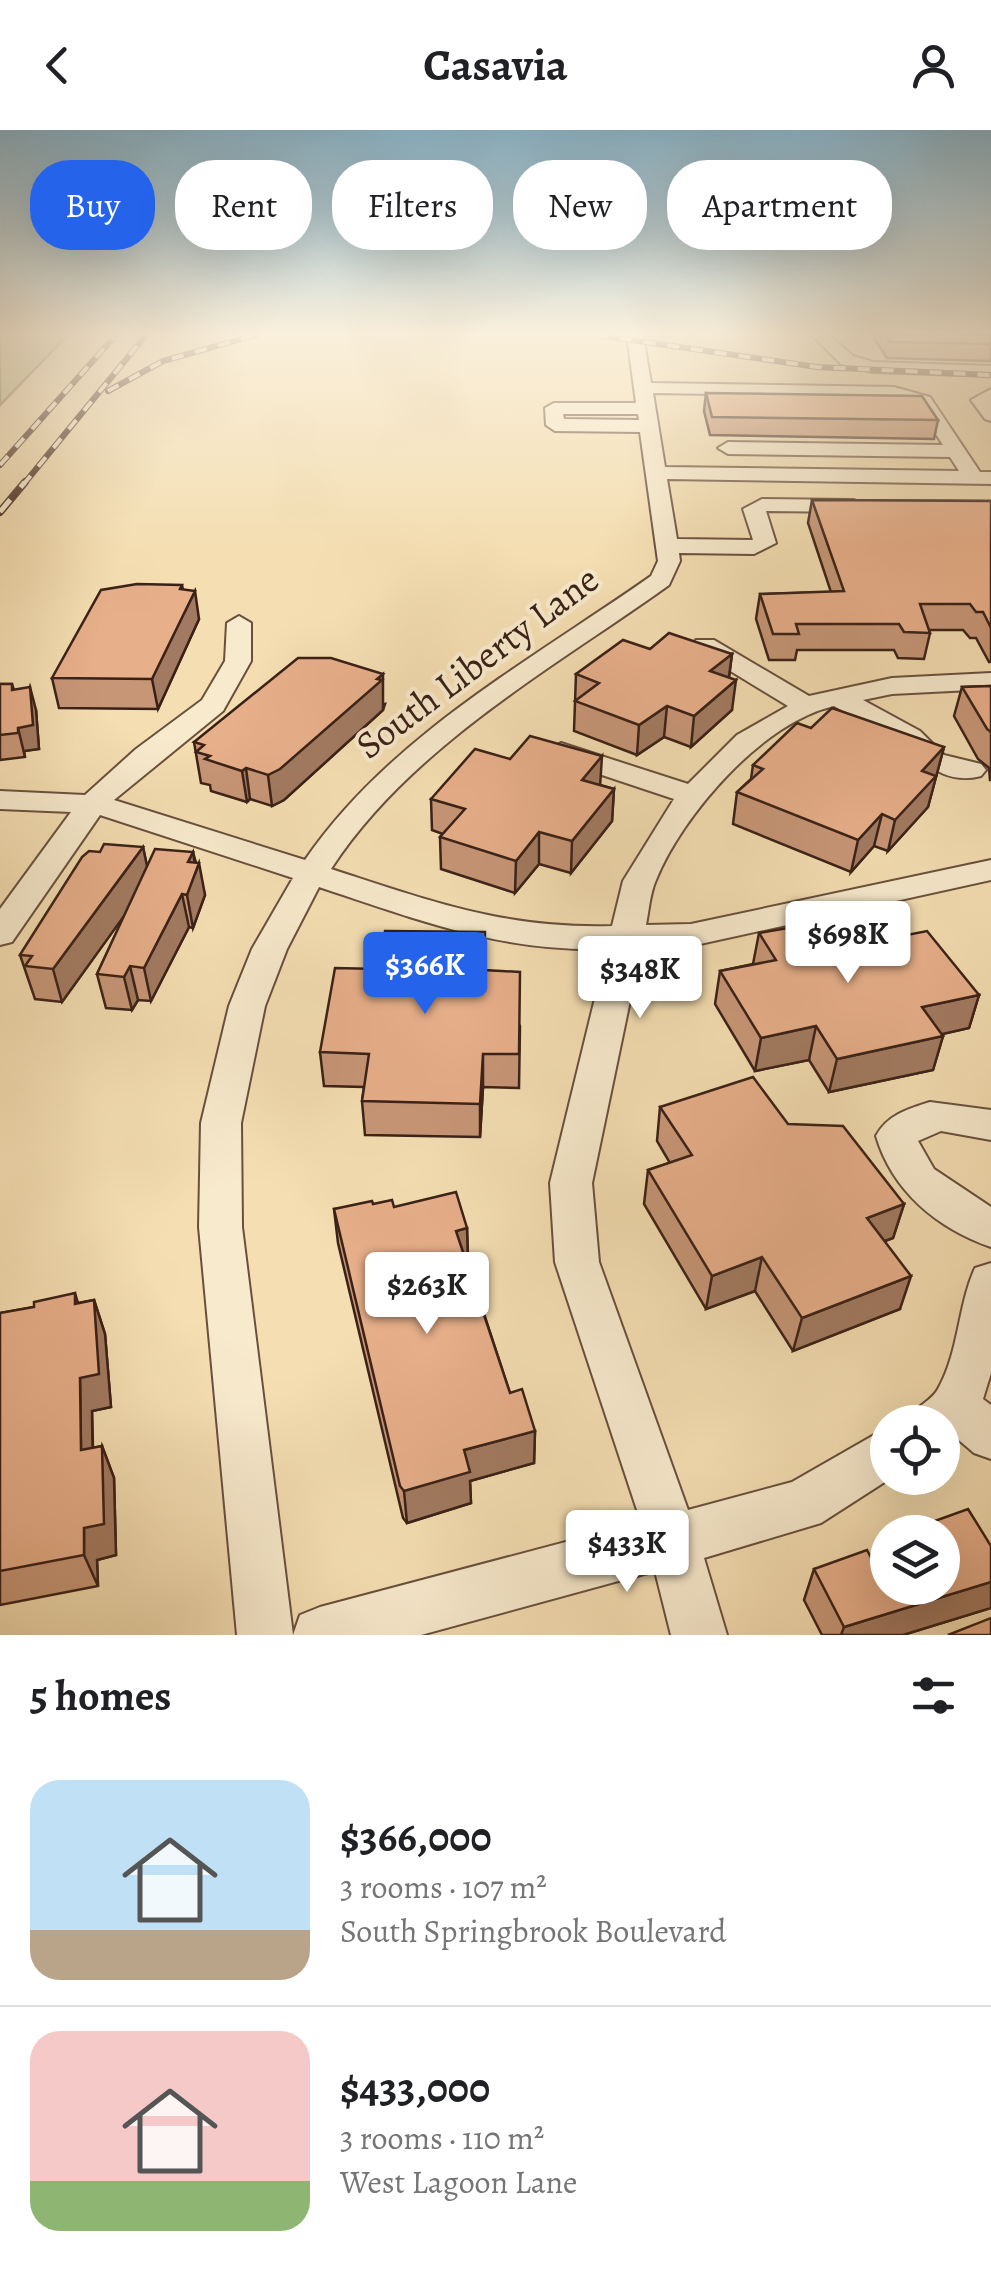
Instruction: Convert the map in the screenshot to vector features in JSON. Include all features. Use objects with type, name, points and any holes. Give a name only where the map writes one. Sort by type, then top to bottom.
[{"type":"street","points":[[689,405],[646,408],[666,546],[754,547],[765,543],[754,508],[762,505],[882,507],[874,476]]},
{"type":"street","points":[[927,405],[956,451],[982,478]]},
{"type":"street","points":[[728,448],[956,451]]},
{"type":"street","points":[[655,473],[982,478]]},
{"type":"street","name":"South Liberty Lane","points":[[264,1635],[218,1183],[228,1081],[254,983],[279,925],[356,811],[412,756],[660,580],[669,561],[666,546]]},
{"type":"street","points":[[0,934],[92,804],[146,755],[213,705],[238,661],[239,623]]},
{"type":"street","points":[[705,645],[822,702],[910,737],[934,762],[971,770]]},
{"type":"street","points":[[699,1635],[672,1540],[577,1262],[570,1183],[639,881],[680,810],[748,741],[822,702],[892,686],[991,681]]},
{"type":"street","points":[[547,748],[694,796]]},
{"type":"street","points":[[0,800],[92,804],[474,928],[551,938],[691,935],[991,870]]},
{"type":"street","points":[[991,1125],[952,1116],[917,1118],[896,1136],[902,1164],[935,1195],[991,1229]]},
{"type":"street","points":[[960,1422],[988,1310],[991,1282]]},
{"type":"street","points":[[320,1635],[803,1505],[870,1462]]},
{"type":"building","points":[[709,405],[928,405],[938,420],[712,417]]},
{"type":"building","points":[[812,500],[991,501],[991,628],[983,612],[976,612],[970,604],[920,604],[930,633],[904,632],[899,624],[796,624],[799,634],[773,634],[760,594],[844,591]]},
{"type":"building","points":[[137,584],[182,585],[180,589],[195,591],[152,679],[52,678],[101,590]]},
{"type":"building","points":[[669,633],[732,654],[710,671],[736,680],[694,716],[667,706],[639,725],[575,701],[599,683],[576,674],[623,640],[650,649]]},
{"type":"building","points":[[298,658],[331,658],[383,674],[377,679],[382,680],[280,769],[268,775],[246,768],[242,771],[205,759],[210,756],[196,752],[204,745],[194,742]]},
{"type":"building","points":[[0,684],[12,684],[12,690],[30,687],[33,725],[18,728],[18,733],[0,735]]},
{"type":"building","points":[[991,686],[991,732],[962,687]]},
{"type":"building","points":[[832,708],[944,747],[922,771],[936,776],[895,820],[882,814],[858,840],[737,792],[763,769],[753,765],[797,723],[811,728]]},
{"type":"building","points":[[530,736],[602,756],[582,780],[614,789],[572,841],[539,832],[516,861],[440,837],[465,809],[431,799],[475,749],[510,759]]},
{"type":"building","points":[[104,844],[143,847],[53,969],[25,966],[32,956],[20,955],[82,857],[89,851],[100,852]]},
{"type":"building","points":[[155,849],[193,852],[188,862],[199,863],[187,895],[182,894],[144,968],[130,966],[124,977],[97,974]]},
{"type":"building","points":[[857,916],[876,941],[927,931],[979,995],[922,1007],[943,1036],[837,1059],[816,1026],[761,1038],[720,971],[776,960],[759,933]]},
{"type":"building","points":[[385,931],[485,932],[484,970],[520,972],[519,1054],[483,1054],[480,1104],[362,1101],[369,1054],[320,1052],[335,968],[380,969]]},
{"type":"building","points":[[753,1077],[788,1124],[843,1126],[904,1204],[867,1218],[911,1276],[802,1318],[762,1257],[712,1276],[648,1170],[692,1155],[660,1107]]},
{"type":"building","points":[[456,1192],[467,1228],[456,1231],[510,1393],[522,1389],[535,1431],[464,1450],[470,1472],[404,1491],[334,1209],[392,1200],[394,1207]]},
{"type":"building","points":[[75,1293],[75,1304],[94,1300],[99,1374],[80,1378],[81,1450],[102,1446],[104,1524],[84,1528],[84,1555],[0,1571],[0,1313]]},
{"type":"building","points":[[968,1509],[991,1546],[991,1582],[960,1591],[960,1515],[951,1515]]},
{"type":"building","points":[[867,1550],[870,1605],[916,1605],[844,1627],[814,1569]]},
{"type":"building","points":[[991,1618],[991,1635],[948,1635]]},
{"type":"railway","points":[[0,465],[53,405]]},
{"type":"railway","points":[[23,485],[88,405]]},
{"type":"railway","points":[[0,512],[25,482]]}]
